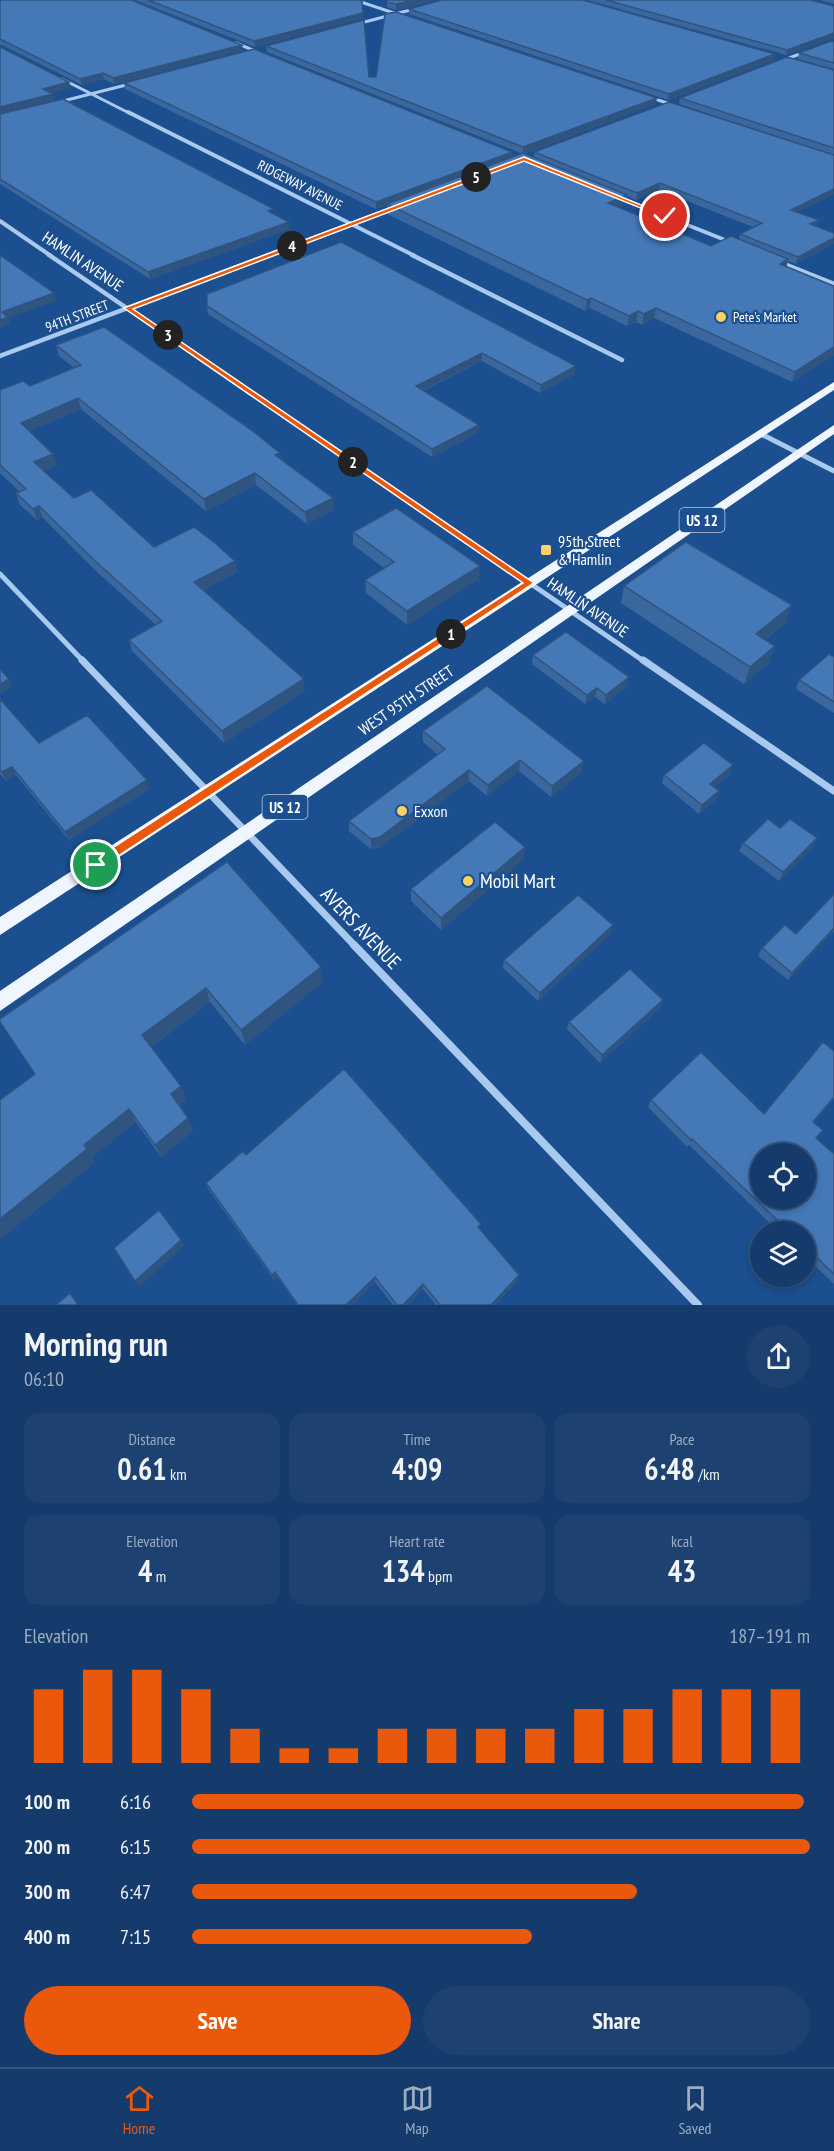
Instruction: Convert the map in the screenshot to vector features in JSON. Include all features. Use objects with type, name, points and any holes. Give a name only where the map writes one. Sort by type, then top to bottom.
[{"type":"main road","name":"WEST 95TH STREET","points":[[0,927],[834,385]]},
{"type":"main road","name":"WEST 95TH STREET","points":[[0,1002],[834,429]]},
{"type":"street","points":[[355,0],[405,17]]},
{"type":"street","points":[[352,25],[416,8]]},
{"type":"street","points":[[234,42],[264,54]]},
{"type":"street","points":[[244,54],[266,48]]},
{"type":"street","points":[[775,64],[815,48]]},
{"type":"street","points":[[775,56],[796,62]]},
{"type":"street","name":"RIDGEWAY AVENUE","points":[[61,78],[622,360]]},
{"type":"street","points":[[57,103],[135,82]]},
{"type":"street","points":[[647,97],[680,107]]},
{"type":"street","points":[[658,108],[679,100]]},
{"type":"street","points":[[611,194],[731,242]]},
{"type":"street","name":"94TH STREET","points":[[0,356],[394,207]]},
{"type":"street","name":"HAMLIN AVENUE","points":[[0,220],[834,791]]},
{"type":"street","points":[[775,260],[834,284]]},
{"type":"street","points":[[759,433],[834,471]]},
{"type":"street","name":"AVERS AVENUE","points":[[0,574],[698,1305]]},
{"type":"building","points":[[0,0],[131,0],[242,45],[113,78],[103,73],[80,79],[0,39]]},
{"type":"building","points":[[148,0],[360,0],[363,13],[254,41]]},
{"type":"building","points":[[387,0],[414,0],[396,4],[387,2]]},
{"type":"building","points":[[442,0],[583,0],[775,54],[669,94],[409,9]]},
{"type":"building","points":[[606,0],[810,0],[834,6],[834,33],[787,50]]},
{"type":"building","points":[[396,12],[657,98],[523,147],[266,46],[364,20],[369,77],[376,77],[385,14]]},
{"type":"building","points":[[834,40],[834,63],[799,53]]},
{"type":"building","points":[[0,47],[69,82],[43,89],[53,94],[0,107]]},
{"type":"building","points":[[254,49],[512,152],[376,202],[124,83]]},
{"type":"building","points":[[787,57],[834,70],[834,148],[680,98]]},
{"type":"building","points":[[63,99],[274,209],[268,211],[289,222],[148,272],[0,179],[0,114]]},
{"type":"building","points":[[669,102],[834,155],[834,189],[791,210],[819,220],[810,224],[834,233],[834,238],[798,257],[740,234],[762,223],[660,183],[637,193],[534,152]]},
{"type":"building","points":[[523,153],[627,195],[608,203],[711,246],[731,236],[788,259],[780,264],[834,286],[834,347],[795,372],[656,308],[644,314],[638,311],[629,316],[591,298],[587,300],[387,204]]},
{"type":"building","points":[[341,242],[576,366],[541,385],[482,353],[416,386],[479,425],[432,449],[207,306],[207,294]]},
{"type":"building","points":[[0,255],[54,293],[2,312],[8,317],[0,320]]},
{"type":"building","points":[[104,327],[254,432],[280,453],[275,455],[333,498],[305,512],[255,473],[204,499],[78,398],[21,423],[53,454],[34,462],[74,498],[91,490],[154,547],[194,527],[235,561],[194,582],[304,679],[222,731],[129,640],[162,621],[94,560],[39,506],[33,509],[16,493],[26,489],[0,465],[0,390],[23,381],[30,386],[81,365],[56,345]]},
{"type":"building","points":[[396,508],[480,566],[407,611],[365,580],[394,562],[353,532]]},
{"type":"building","points":[[686,542],[792,605],[756,634],[775,646],[750,667],[624,586]]},
{"type":"building","points":[[566,632],[629,677],[606,695],[597,688],[587,695],[533,655]]},
{"type":"building","points":[[829,654],[834,657],[834,702],[799,680]]},
{"type":"building","points":[[0,669],[9,679],[0,684]]},
{"type":"building","points":[[487,686],[584,761],[552,786],[520,760],[488,785],[469,770],[380,837],[371,839],[349,821],[445,749],[423,731]]},
{"type":"building","points":[[0,699],[39,743],[87,715],[147,780],[65,832],[12,767],[2,772],[0,770]]},
{"type":"building","points":[[704,743],[733,765],[710,784],[719,791],[702,805],[664,775]]},
{"type":"building","points":[[768,819],[780,828],[790,819],[817,838],[783,872],[743,843]]},
{"type":"building","name":"Mobil Mart","points":[[495,822],[525,847],[441,918],[411,889]]},
{"type":"building","points":[[227,862],[321,967],[241,1030],[206,988],[142,1035],[181,1086],[171,1094],[188,1118],[155,1145],[129,1109],[84,1145],[87,1149],[0,1219],[0,1100],[35,1074],[0,1019]]},
{"type":"building","points":[[834,894],[834,928],[792,973],[762,948],[785,925],[796,934]]},
{"type":"building","points":[[578,895],[613,925],[540,993],[504,960]]},
{"type":"building","points":[[630,969],[663,1000],[602,1055],[569,1022]]},
{"type":"building","points":[[823,1042],[834,1051],[834,1097],[813,1122],[823,1130],[816,1138],[834,1154],[834,1274],[816,1257],[816,1221],[778,1221],[766,1209],[816,1209],[816,1143],[750,1143],[750,1194],[651,1100],[701,1052],[764,1114]]},
{"type":"building","points":[[344,1069],[481,1224],[478,1227],[519,1275],[491,1305],[440,1305],[423,1284],[403,1305],[397,1305],[375,1277],[346,1305],[298,1305],[275,1272],[272,1275],[206,1183],[243,1151],[246,1155]]},
{"type":"building","points":[[159,1210],[181,1240],[135,1281],[114,1248]]},
{"type":"building","points":[[70,1293],[78,1305],[56,1305]]},
{"type":"place","name":"Pete's Market","points":[[721,317]]},
{"type":"place","name":"95th Street & Hamlin","points":[[546,550]]},
{"type":"place","name":"Exxon","points":[[402,811]]},
{"type":"place","name":"Mobil Mart","points":[[468,881]]},
{"type":"route","points":[[96,865],[529,583],[128,308],[524,159],[665,216]]}]
